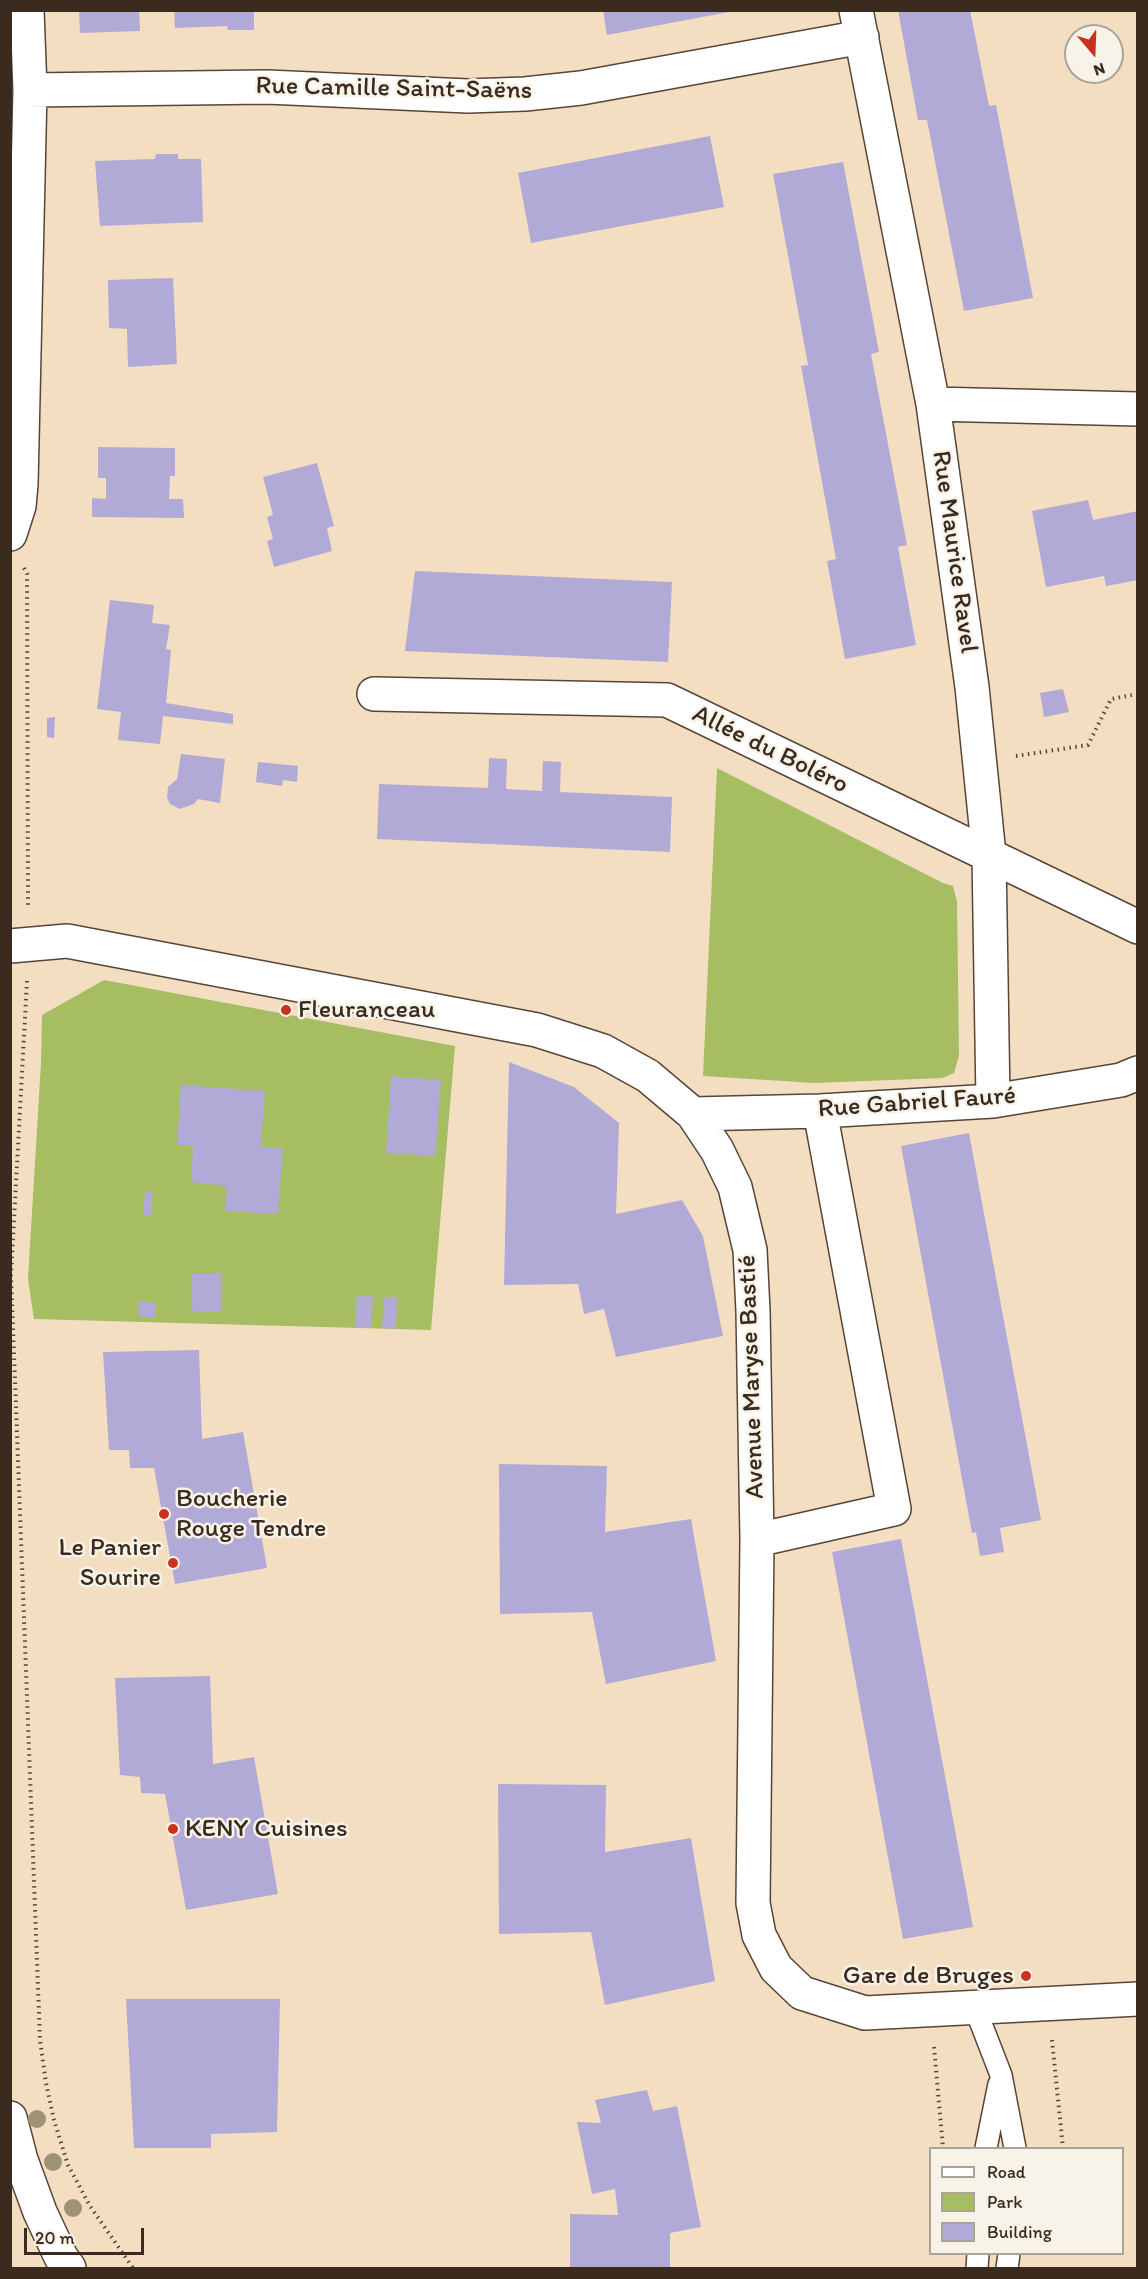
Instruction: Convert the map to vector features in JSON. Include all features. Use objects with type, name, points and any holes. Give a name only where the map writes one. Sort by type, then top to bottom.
[{"type":"street","points":[[10,534],[19,506],[21,484],[30,90],[27,10]]},
{"type":"street","name":"Rue Camille Saint-Saëns","points":[[30,90],[267,87],[468,96],[525,94],[581,88],[825,45],[859,24]]},
{"type":"street","name":"Rue Maurice Ravel","points":[[859,24],[933,404],[972,687],[989,855],[993,1101]]},
{"type":"street","points":[[933,404],[1137,409]]},
{"type":"street","name":"Allée du Boléro","points":[[374,694],[667,700],[1137,927]]},
{"type":"street","name":"Avenue Maryse Bastié","points":[[20,945],[67,941],[537,1030],[603,1051],[648,1076],[693,1114],[717,1150],[735,1187],[750,1250],[757,1540],[753,1903],[759,1935],[776,1968],[802,1993],[865,2013],[1137,1999]]},
{"type":"street","name":"Rue Gabriel Fauré","points":[[693,1114],[820,1111],[993,1101],[1121,1080],[1137,1073]]},
{"type":"street","name":"Avenue Maryse Bastié","points":[[757,1540],[894,1509],[820,1111]]},
{"type":"street","points":[[10,2118],[21,2160],[40,2212],[61,2257],[69,2268]]},
{"type":"lane","points":[[975,2008],[1001,2075],[1015,2147]]},
{"type":"lane","points":[[986,2147],[1001,2075]]},
{"type":"path","points":[[22,565],[27,574],[11,1275],[40,2040],[52,2111],[68,2165],[90,2206],[133,2268]]},
{"type":"path","points":[[980,762],[1088,745],[1112,699],[1137,694]]},
{"type":"path","points":[[1049,2004],[1063,2147]]},
{"type":"path","points":[[930,2010],[943,2147]]},
{"type":"green space","points":[[717,768],[953,886],[957,902],[959,1056],[954,1073],[942,1078],[815,1083],[703,1076]]},
{"type":"green space","points":[[104,980],[455,1046],[431,1330],[34,1319],[28,1279],[42,1015]]},
{"type":"building","points":[[79,10],[139,10],[140,31],[80,33]]},
{"type":"building","points":[[174,10],[254,10],[254,30],[228,30],[227,26],[175,28]]},
{"type":"building","points":[[603,10],[729,10],[729,12],[607,35]]},
{"type":"building","points":[[898,10],[970,10],[989,106],[996,105],[1033,298],[964,311],[927,120],[918,120]]},
{"type":"building","points":[[710,136],[724,207],[531,243],[518,173]]},
{"type":"building","points":[[156,154],[178,154],[178,159],[201,159],[203,222],[100,226],[95,161],[155,159]]},
{"type":"building","points":[[843,162],[879,352],[871,354],[907,545],[898,547],[916,645],[845,659],[827,561],[836,559],[801,366],[808,365],[773,174]]},
{"type":"building","points":[[173,278],[177,364],[128,367],[127,329],[109,328],[108,280]]},
{"type":"building","points":[[98,447],[175,448],[175,476],[170,476],[169,499],[183,499],[184,518],[92,517],[92,498],[106,499],[106,478],[98,478]]},
{"type":"building","points":[[317,463],[334,526],[327,528],[332,551],[274,567],[267,541],[273,539],[267,517],[273,515],[263,477]]},
{"type":"building","points":[[1088,500],[1093,520],[1138,511],[1138,580],[1106,586],[1104,576],[1046,587],[1032,511]]},
{"type":"building","points":[[415,571],[672,582],[668,662],[405,651]]},
{"type":"building","points":[[110,600],[154,605],[152,623],[170,625],[166,649],[171,650],[166,703],[233,714],[233,724],[163,716],[160,744],[118,740],[121,712],[97,709]]},
{"type":"building","points":[[1063,689],[1069,712],[1044,717],[1040,693]]},
{"type":"building","points":[[55,717],[54,738],[47,737],[47,718]]},
{"type":"building","points":[[181,754],[225,759],[220,803],[198,799],[194,804],[180,809],[170,804],[167,798],[168,787],[177,779]]},
{"type":"building","points":[[489,758],[507,759],[506,789],[542,791],[543,761],[561,762],[560,792],[672,797],[670,852],[377,839],[379,784],[488,788]]},
{"type":"building","points":[[258,762],[298,766],[297,782],[283,780],[282,786],[256,782]]},
{"type":"building","points":[[509,1062],[574,1087],[619,1123],[616,1214],[682,1200],[703,1236],[723,1336],[616,1357],[604,1309],[584,1314],[578,1284],[504,1285]]},
{"type":"building","points":[[391,1076],[441,1080],[435,1156],[386,1153]]},
{"type":"building","points":[[181,1085],[265,1091],[261,1147],[283,1148],[278,1214],[225,1211],[226,1186],[191,1182],[193,1146],[177,1145]]},
{"type":"building","points":[[969,1133],[1041,1520],[1000,1528],[1004,1552],[980,1556],[976,1532],[972,1533],[901,1146]]},
{"type":"building","points":[[145,1192],[153,1192],[151,1215],[143,1215]]},
{"type":"building","points":[[191,1274],[221,1274],[221,1312],[191,1311]]},
{"type":"building","points":[[357,1295],[373,1296],[371,1328],[355,1327]]},
{"type":"building","points":[[384,1297],[397,1297],[396,1329],[382,1328]]},
{"type":"building","points":[[139,1301],[156,1303],[155,1318],[138,1316]]},
{"type":"building","points":[[199,1350],[202,1439],[243,1432],[267,1568],[175,1584],[154,1468],[130,1468],[129,1450],[109,1450],[103,1352]]},
{"type":"building","points":[[499,1464],[607,1466],[605,1532],[691,1519],[716,1661],[606,1684],[592,1612],[500,1614]]},
{"type":"building","points":[[901,1539],[973,1927],[903,1939],[832,1552]]},
{"type":"building","points":[[210,1676],[213,1764],[254,1757],[278,1894],[186,1910],[165,1794],[141,1793],[140,1777],[120,1775],[115,1678]]},
{"type":"building","points":[[498,1784],[606,1785],[605,1852],[691,1838],[715,1981],[605,2005],[591,1932],[499,1934]]},
{"type":"building","points":[[126,1999],[280,1999],[277,2132],[211,2134],[211,2148],[134,2148]]},
{"type":"building","points":[[647,2090],[653,2111],[677,2106],[701,2227],[670,2233],[670,2268],[570,2268],[570,2214],[618,2215],[615,2189],[592,2194],[577,2122],[601,2123],[595,2100]]},
{"type":"place","name":"Fleuranceau","points":[[286,1010]]},
{"type":"place","name":"Boucherie Rouge Tendre","points":[[164,1514]]},
{"type":"place","name":"Le Panier Sourire","points":[[173,1563]]},
{"type":"place","name":"KENY Cuisines","points":[[173,1829]]},
{"type":"place","name":"Gare de Bruges","points":[[1026,1976]]}]
